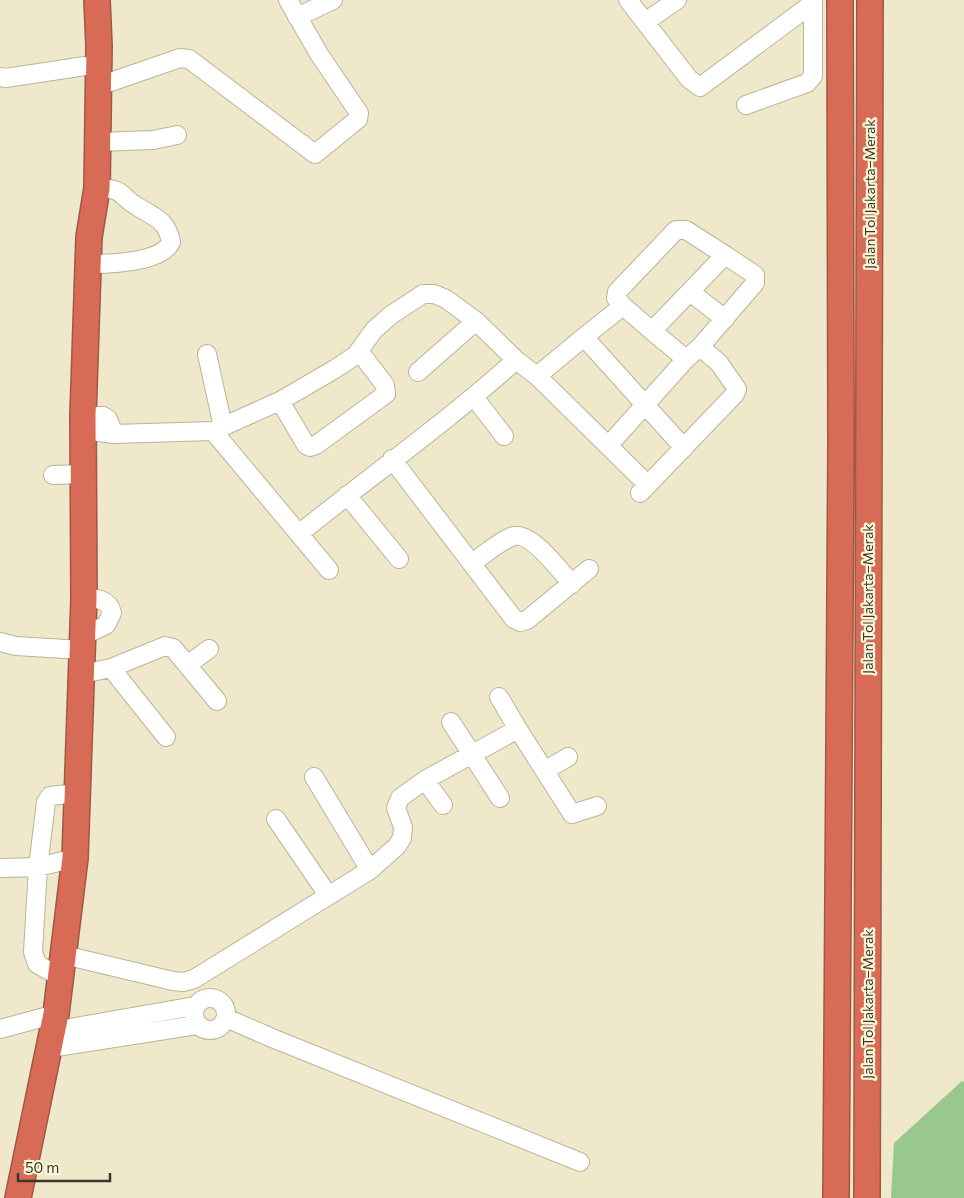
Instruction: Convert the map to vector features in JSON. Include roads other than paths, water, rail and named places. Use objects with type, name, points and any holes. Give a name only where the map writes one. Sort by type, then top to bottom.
[{"type":"highway","points":[[18,1198],[53,1031],[63,967],[75,858],[84,598],[83,423],[88,264],[89,237],[97,188],[98,142],[84,0]]},
{"type":"highway","points":[[89,237],[80,204],[97,0]]},
{"type":"highway","name":"Jalan Tol Jakarta–Merak","points":[[836,1198],[841,445],[840,0]]},
{"type":"highway","name":"Jalan Tol Jakarta–Merak","points":[[867,1198],[870,0]]},
{"type":"street","points":[[0,77],[92,76],[180,58],[189,59],[315,154],[358,119],[359,113],[297,18],[288,0]]},
{"type":"street","points":[[297,18],[333,0]]},
{"type":"street","points":[[628,0],[689,79],[700,87],[813,1]]},
{"type":"street","points":[[645,22],[677,0]]},
{"type":"street","points":[[746,105],[806,83],[813,76],[813,1]]},
{"type":"street","points":[[98,142],[153,140],[177,135]]},
{"type":"street","points":[[88,264],[113,264],[137,260],[161,253],[169,248],[171,242],[161,220],[151,212],[138,208],[120,191],[97,188]]},
{"type":"street","points":[[608,446],[686,359],[700,347],[755,283],[754,275],[725,255],[686,230],[676,230],[617,292],[616,298],[686,359]]},
{"type":"street","points":[[652,331],[725,255]]},
{"type":"street","points":[[690,292],[725,319]]},
{"type":"street","points":[[83,423],[103,416],[108,420],[114,434],[218,429],[280,401],[335,369],[359,351],[374,330],[423,294],[434,294],[446,299],[476,321],[516,360],[537,376],[608,446],[643,488],[730,400],[736,389],[719,363],[700,347]]},
{"type":"street","points":[[537,376],[623,306]]},
{"type":"street","points":[[418,372],[476,321]]},
{"type":"street","points":[[584,337],[647,404],[684,448]]},
{"type":"street","points":[[280,401],[306,445],[310,447],[316,444],[386,394],[385,385],[359,351]]},
{"type":"street","points":[[208,354],[218,429],[329,570]]},
{"type":"street","points":[[300,534],[392,459],[474,397],[516,360]]},
{"type":"street","points":[[474,397],[504,436]]},
{"type":"street","points":[[392,459],[514,619],[520,622],[528,620],[589,569]]},
{"type":"street","points":[[53,475],[83,474]]},
{"type":"street","points":[[347,495],[400,559]]},
{"type":"street","points":[[472,563],[512,536],[522,536],[539,548],[572,584]]},
{"type":"street","points":[[0,642],[16,646],[83,643]]},
{"type":"street","points":[[82,674],[111,668],[165,646],[173,648],[217,700]]},
{"type":"street","points":[[187,665],[209,649]]},
{"type":"street","points":[[111,668],[166,737]]},
{"type":"street","points":[[499,697],[572,814],[597,806]]},
{"type":"street","points":[[451,722],[500,798]]},
{"type":"street","points":[[78,793],[50,796],[46,802],[38,867],[33,952],[37,964],[183,982],[194,979],[235,955],[370,870],[397,846],[402,838],[403,827],[396,808],[400,798],[426,780],[518,729]]},
{"type":"street","points":[[546,770],[568,757]]},
{"type":"street","points":[[314,777],[370,870]]},
{"type":"street","points":[[426,780],[443,805]]},
{"type":"street","points":[[276,819],[328,896]]},
{"type":"street","points":[[0,868],[38,867],[75,858]]},
{"type":"street","points":[[0,1029],[53,1031],[197,1025],[208,1031],[220,1028],[226,1018],[225,1006],[216,998],[204,998],[195,1006],[53,1031]]},
{"type":"street","points":[[195,1006],[193,1016],[197,1025]]},
{"type":"street","points":[[226,1018],[580,1162]]}]
